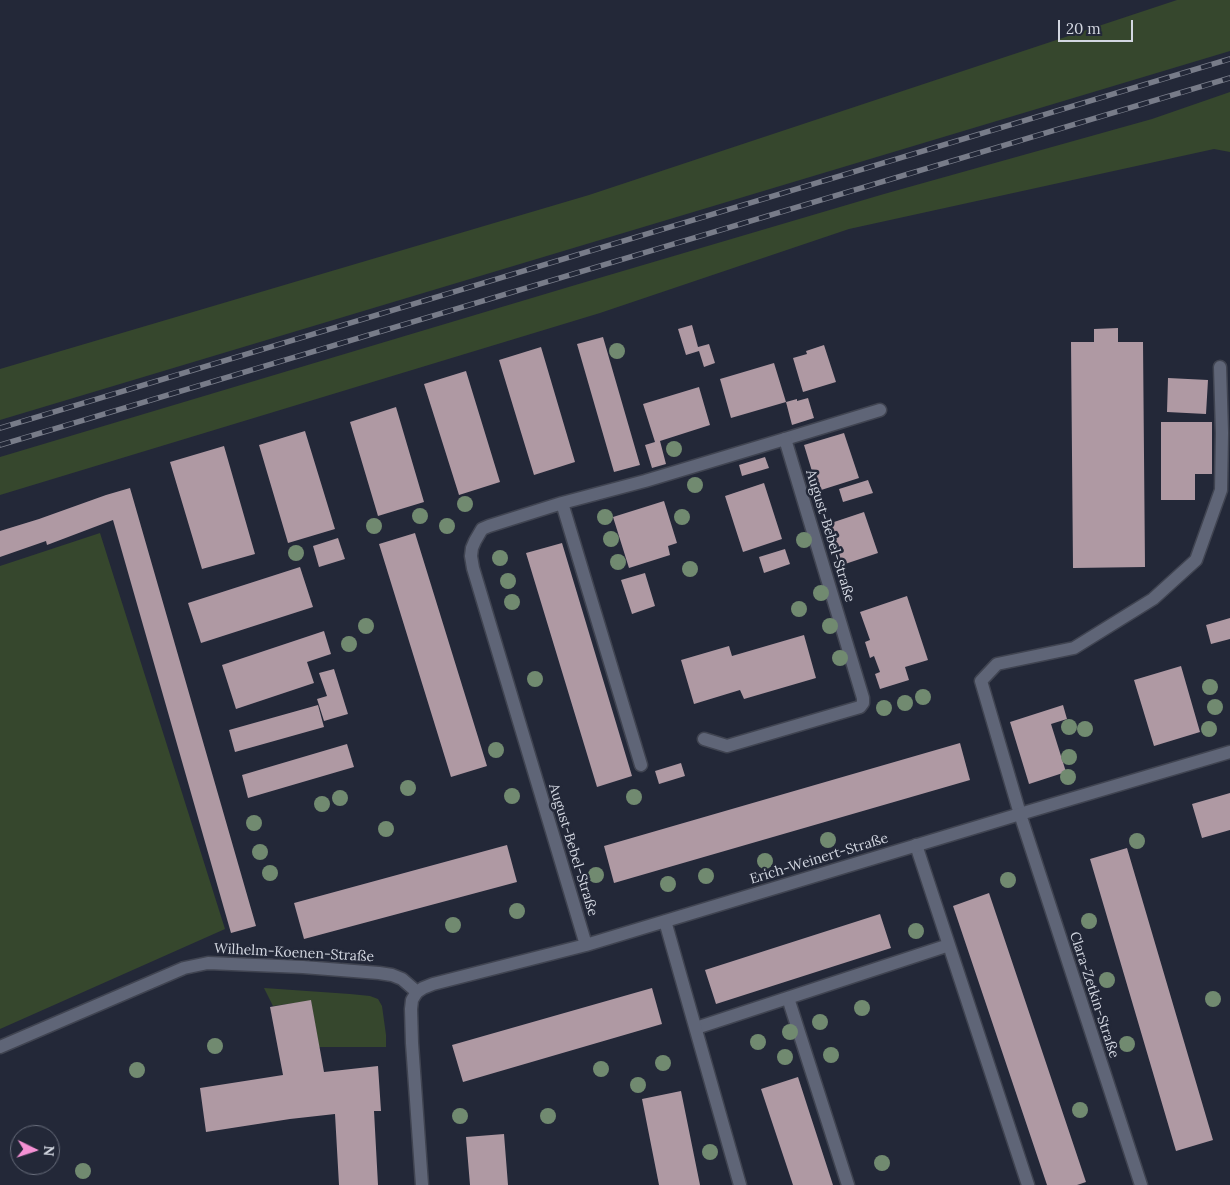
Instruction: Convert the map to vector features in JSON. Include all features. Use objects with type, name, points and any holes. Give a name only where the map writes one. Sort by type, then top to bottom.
[{"type":"street","name":"Clara-Zetkin-Straße","points":[[1141,1185],[1020,814],[981,681],[997,664],[1074,648],[1153,599],[1196,560],[1221,490],[1220,367]]},
{"type":"street","points":[[785,439],[880,410]]},
{"type":"street","name":"August-Bebel-Straße","points":[[586,945],[473,568],[471,556],[475,541],[480,531],[486,527],[562,503],[645,481],[785,439],[863,703],[860,707],[727,746],[704,738]]},
{"type":"street","points":[[562,503],[641,765]]},
{"type":"street","name":"Erich-Weinert-Straße","points":[[417,992],[433,984],[586,945],[1230,752]]},
{"type":"street","points":[[916,845],[1028,1185]]},
{"type":"street","points":[[665,922],[740,1185]]},
{"type":"street","points":[[696,1028],[949,946]]},
{"type":"street","name":"Wilhelm-Koenen-Straße","points":[[0,1047],[184,968],[208,963],[383,973],[402,979],[417,992]]},
{"type":"street","points":[[417,992],[412,1004],[412,1043],[422,1185]]},
{"type":"street","points":[[788,998],[848,1185]]},
{"type":"green space","points":[[1177,0],[1230,0],[1230,51],[0,420],[0,369],[589,195]]},
{"type":"green space","points":[[1230,92],[1230,152],[1214,149],[849,229],[600,313],[0,495],[0,457],[884,194],[1152,119]]},
{"type":"green space","points":[[100,533],[225,929],[0,1029],[0,566]]},
{"type":"green space","points":[[264,988],[350,994],[370,996],[378,999],[382,1006],[386,1047],[319,1047],[311,1001],[273,1006]]},
{"type":"building","points":[[692,325],[698,347],[709,344],[715,363],[704,367],[699,351],[686,355],[678,329]]},
{"type":"building","points":[[1118,328],[1118,342],[1143,342],[1145,567],[1073,568],[1071,342],[1094,342],[1094,329]]},
{"type":"building","points":[[603,337],[640,465],[614,472],[577,344]]},
{"type":"building","points":[[824,345],[836,382],[803,392],[793,358],[807,354],[806,351]]},
{"type":"building","points":[[541,347],[575,462],[534,475],[499,360]]},
{"type":"building","points":[[774,363],[786,402],[731,418],[720,379]]},
{"type":"building","points":[[466,371],[500,482],[459,495],[424,384]]},
{"type":"building","points":[[1168,378],[1208,380],[1206,414],[1167,412]]},
{"type":"building","points":[[699,387],[710,425],[660,441],[666,464],[652,468],[645,445],[655,442],[643,404]]},
{"type":"building","points":[[808,398],[814,418],[792,425],[786,402]]},
{"type":"building","points":[[396,407],[424,502],[378,516],[350,422]]},
{"type":"building","points":[[1161,422],[1212,422],[1212,474],[1195,474],[1195,500],[1161,500]]},
{"type":"building","points":[[305,431],[335,529],[288,543],[259,445]]},
{"type":"building","points":[[844,433],[859,478],[818,491],[804,445]]},
{"type":"building","points":[[224,446],[255,554],[202,569],[170,462]]},
{"type":"building","points":[[765,457],[769,468],[742,476],[739,465]]},
{"type":"building","points":[[868,480],[873,493],[843,502],[839,489]]},
{"type":"building","points":[[764,483],[782,539],[743,552],[725,496]]},
{"type":"building","points":[[130,488],[256,926],[231,933],[113,520],[47,545],[46,541],[0,557],[0,531]]},
{"type":"building","points":[[664,501],[677,543],[668,546],[670,555],[629,568],[613,517]]},
{"type":"building","points":[[864,512],[878,553],[842,565],[828,524]]},
{"type":"building","points":[[415,533],[487,766],[451,777],[379,544]]},
{"type":"building","points":[[338,538],[345,559],[319,567],[313,546]]},
{"type":"building","points":[[562,543],[632,776],[597,787],[526,553]]},
{"type":"building","points":[[785,549],[790,564],[764,573],[759,557]]},
{"type":"building","points":[[300,567],[313,607],[201,643],[188,603]]},
{"type":"building","points":[[645,573],[655,606],[632,614],[621,580]]},
{"type":"building","points":[[907,596],[928,660],[905,667],[909,680],[880,689],[875,674],[880,672],[874,656],[870,658],[865,642],[870,640],[860,612]]},
{"type":"building","points":[[1230,618],[1230,639],[1211,644],[1206,625]]},
{"type":"building","points":[[324,631],[331,654],[307,662],[314,683],[236,709],[222,665]]},
{"type":"building","points":[[804,635],[816,678],[744,699],[740,690],[694,704],[681,660],[729,646],[732,656]]},
{"type":"building","points":[[1181,666],[1200,732],[1154,746],[1134,680]]},
{"type":"building","points":[[334,669],[348,714],[324,721],[317,699],[327,696],[319,673]]},
{"type":"building","points":[[318,705],[324,727],[235,752],[229,730]]},
{"type":"building","points":[[1063,705],[1067,719],[1051,724],[1066,772],[1029,784],[1010,722]]},
{"type":"building","points":[[960,743],[970,780],[614,883],[604,846]]},
{"type":"building","points":[[347,744],[354,767],[248,798],[242,775]]},
{"type":"building","points":[[681,763],[685,776],[659,784],[655,771]]},
{"type":"building","points":[[1230,793],[1230,830],[1202,838],[1192,804]]},
{"type":"building","points":[[507,845],[517,882],[304,939],[294,903]]},
{"type":"building","points":[[1127,848],[1213,1140],[1176,1151],[1090,859]]},
{"type":"building","points":[[989,893],[1086,1182],[1077,1185],[1047,1185],[953,906]]},
{"type":"building","points":[[880,914],[891,948],[716,1004],[705,970]]},
{"type":"building","points":[[652,988],[662,1024],[463,1082],[452,1045]]},
{"type":"building","points":[[311,1000],[324,1072],[378,1066],[381,1111],[374,1111],[378,1185],[339,1185],[335,1114],[206,1132],[200,1088],[283,1075],[270,1007]]},
{"type":"building","points":[[798,1077],[833,1185],[793,1185],[761,1089]]},
{"type":"building","points":[[681,1091],[700,1185],[659,1185],[642,1099]]},
{"type":"building","points":[[504,1134],[508,1185],[470,1185],[466,1137]]},
{"type":"railway","points":[[0,428],[1230,59]]},
{"type":"railway","points":[[0,445],[1230,78]]}]
